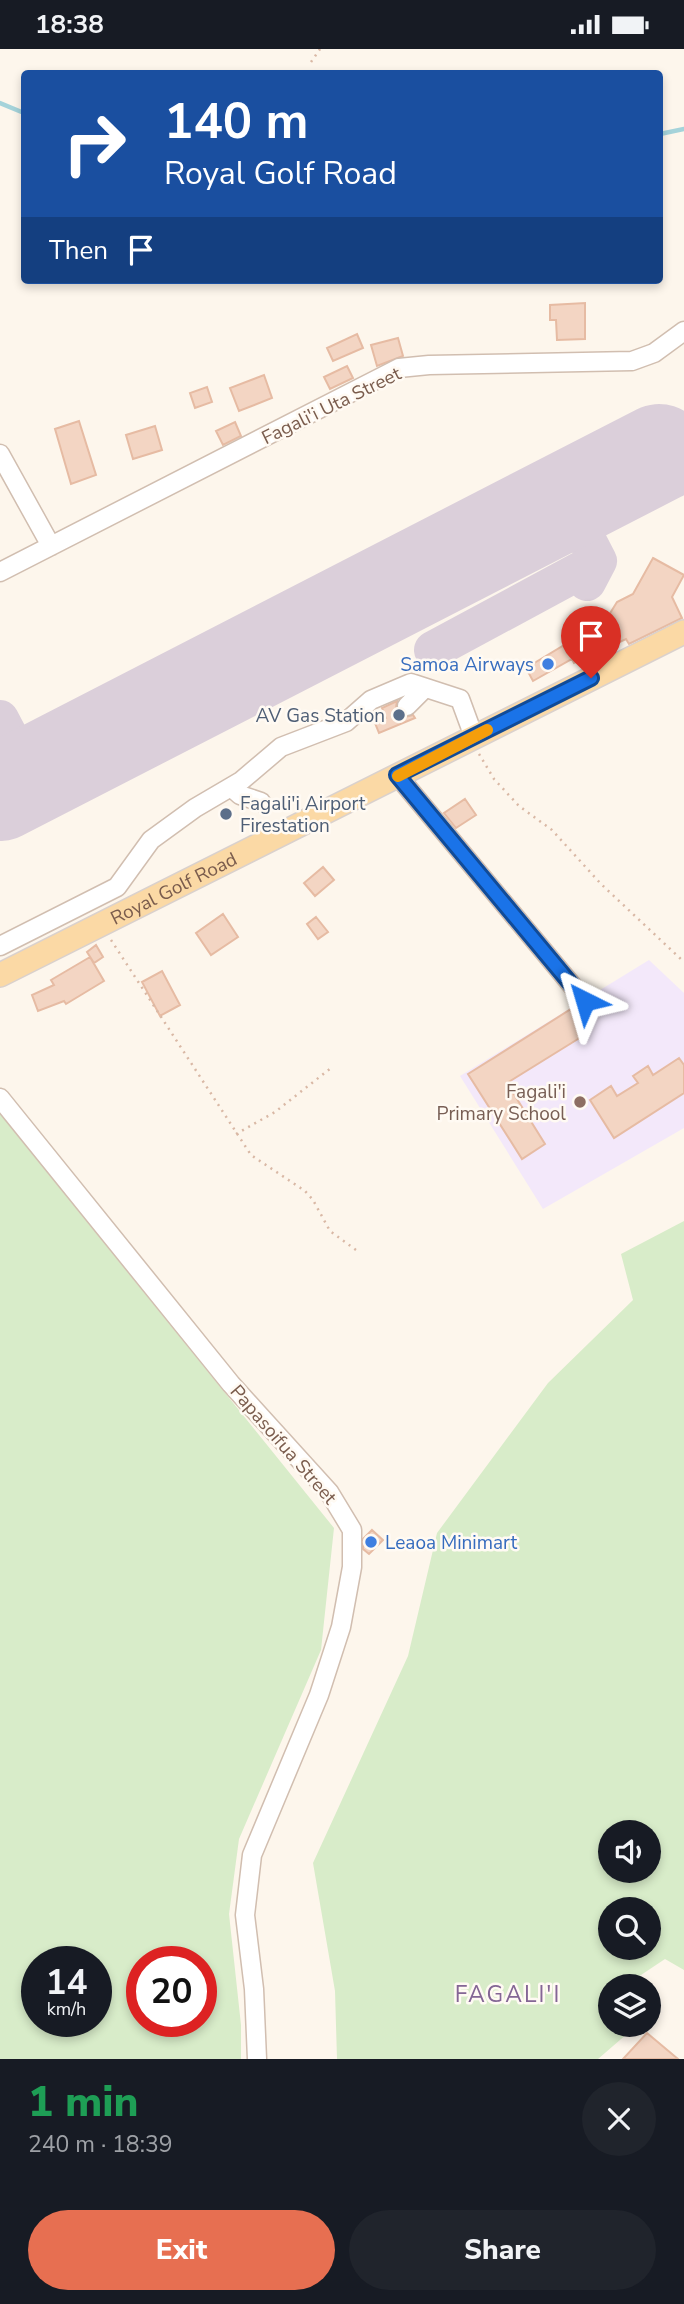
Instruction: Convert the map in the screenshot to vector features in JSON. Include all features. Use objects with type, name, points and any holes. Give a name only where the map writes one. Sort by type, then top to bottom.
[{"type":"main road","name":"Royal Golf Road","points":[[0,975],[684,632]]},
{"type":"street","name":"Fagali'i Uta Street","points":[[0,572],[399,368],[632,361],[654,353],[684,331]]},
{"type":"street","points":[[0,454],[51,546]]},
{"type":"street","points":[[0,946],[117,887],[151,840],[195,808],[241,781],[281,747],[346,722],[371,700],[411,683],[460,699],[472,738]]},
{"type":"street","points":[[407,706],[425,688]]},
{"type":"street","points":[[397,775],[585,1001]]},
{"type":"street","points":[[231,787],[240,795],[261,802]]},
{"type":"street","name":"Papasoifua Street","points":[[0,1098],[232,1384],[329,1492],[352,1530],[352,1567],[341,1627],[319,1695],[252,1855],[245,1915],[254,1989],[257,2059]]},
{"type":"path","points":[[311,62],[320,49]]},
{"type":"path","points":[[472,738],[494,779],[519,806],[552,830],[601,884],[684,962]]},
{"type":"path","points":[[100,923],[236,1134],[261,1163],[313,1200],[330,1231],[356,1250]]},
{"type":"path","points":[[236,1134],[275,1112],[331,1068]]},
{"type":"shaded area","name":"Fagali'i Primary School","points":[[649,960],[684,993],[684,1128],[543,1209],[460,1076]]},
{"type":"green space","points":[[0,1114],[334,1528],[321,1650],[239,1839],[229,1914],[241,2025],[241,2059],[0,2059]]},
{"type":"green space","points":[[684,1221],[684,1970],[665,1959],[642,1974],[598,1974],[598,2037],[623,2037],[598,2059],[337,2059],[335,1991],[313,1863],[408,1656],[437,1533],[548,1383],[633,1300],[621,1254]]},
{"type":"building","points":[[585,303],[585,339],[557,340],[556,320],[550,320],[550,305]]},
{"type":"building","points":[[357,334],[363,348],[333,361],[327,348]]},
{"type":"building","points":[[398,338],[403,356],[377,366],[371,345]]},
{"type":"building","points":[[347,366],[353,378],[330,389],[324,377]]},
{"type":"building","points":[[264,375],[272,398],[239,411],[230,388]]},
{"type":"building","points":[[207,387],[212,402],[195,408],[190,393]]},
{"type":"building","points":[[79,421],[96,475],[71,484],[55,429]]},
{"type":"building","points":[[235,422],[241,436],[223,445],[216,431]]},
{"type":"building","points":[[155,426],[162,450],[133,459],[126,435]]},
{"type":"building","points":[[653,558],[684,575],[672,597],[682,618],[629,644],[626,639],[574,663],[572,659],[533,681],[526,668],[566,644],[601,628],[617,602],[633,594]]},
{"type":"building","name":"AV Gas Station","points":[[397,701],[396,708],[400,714],[405,717],[413,715],[415,718],[379,733],[375,723],[386,718],[382,708]]},
{"type":"building","points":[[465,799],[476,815],[456,828],[444,813]]},
{"type":"building","points":[[323,867],[334,880],[315,896],[304,883]]},
{"type":"building","points":[[223,914],[238,937],[211,955],[196,933]]},
{"type":"building","points":[[316,917],[328,932],[318,939],[307,924]]},
{"type":"building","points":[[96,945],[103,957],[94,963],[87,952]]},
{"type":"building","points":[[90,957],[104,981],[66,1004],[64,1001],[38,1011],[32,995],[54,985],[51,980]]},
{"type":"building","points":[[162,971],[180,1005],[160,1016],[142,982]]},
{"type":"building","points":[[571,1009],[586,1034],[507,1083],[545,1144],[522,1159],[468,1074]]},
{"type":"building","points":[[679,1058],[684,1065],[684,1093],[614,1138],[590,1100],[611,1086],[617,1096],[638,1083],[633,1076],[648,1066],[653,1075]]},
{"type":"building","name":"Leaoa Minimart","points":[[372,1530],[383,1540],[369,1554],[363,1549],[363,1539]]},
{"type":"building","points":[[643,2037],[652,2037],[678,2059],[623,2059]]},
{"type":"waterway","points":[[0,103],[21,112]]},
{"type":"waterway","points":[[663,133],[684,129]]},
{"type":"taxiway","points":[[567,501],[598,561],[587,582]]},
{"type":"taxiway","points":[[433,650],[598,561]]},
{"type":"taxiway","points":[[0,719],[30,776]]},
{"type":"runway","points":[[0,792],[659,453]]},
{"type":"slow traffic","points":[[398,776],[487,730]]},
{"type":"place","name":"Samoa Airways","points":[[548,664]]},
{"type":"place","name":"AV Gas Station","points":[[399,715]]},
{"type":"place","name":"Fagali'i Airport Firestation","points":[[226,814]]},
{"type":"place","name":"Fagali'i Primary School","points":[[580,1102]]},
{"type":"place","name":"Leaoa Minimart","points":[[371,1542]]},
{"type":"district","name":"FAGALI'I","points":[[508,1994]]},
{"type":"route","points":[[585,1001],[397,775],[591,678]]}]
